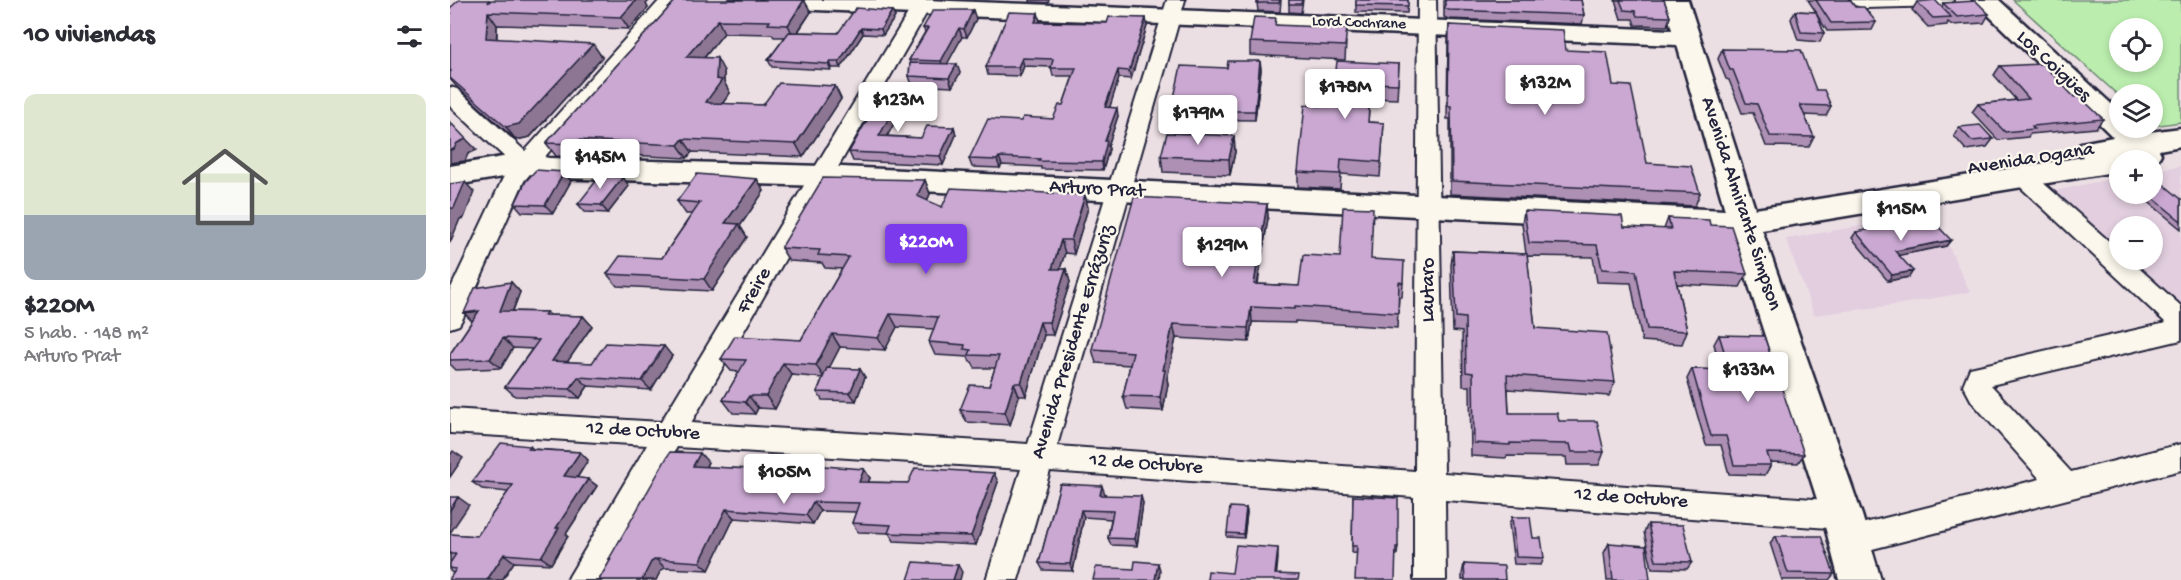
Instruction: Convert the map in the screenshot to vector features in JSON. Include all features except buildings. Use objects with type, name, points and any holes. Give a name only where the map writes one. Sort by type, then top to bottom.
[{"type":"main road","name":"Lord Cochrane","points":[[742,0],[1174,9],[1427,27],[1688,38]]},
{"type":"main road","name":"Avenida Almirante Simpson","points":[[1676,0],[1860,580]]},
{"type":"main road","name":"Los Coigües","points":[[1985,0],[2144,147]]},
{"type":"main road","name":"Los Coigües","points":[[2000,0],[2109,99]]},
{"type":"main road","name":"Avenida Ogana","points":[[1742,212],[2023,177],[2144,147]]},
{"type":"main road","name":"Avenida Ogana","points":[[1742,212],[2144,147],[2181,153]]},
{"type":"main road","name":"Arturo Prat","points":[[450,176],[525,163],[549,168],[822,176],[1429,207],[1742,212]]},
{"type":"street","points":[[450,318],[504,197],[525,163],[670,0]]},
{"type":"street","name":"Lautaro","points":[[1427,0],[1430,580]]},
{"type":"street","points":[[1858,0],[1866,2],[1944,0]]},
{"type":"street","name":"Freire","points":[[583,580],[672,433],[923,4]]},
{"type":"street","name":"Avenida Presidente Errázuriz","points":[[1002,580],[1174,9]]},
{"type":"street","points":[[450,94],[525,163]]},
{"type":"street","points":[[2023,177],[2181,321]]},
{"type":"street","points":[[2065,486],[1982,394],[1977,385],[1980,376],[2181,330]]},
{"type":"street","name":"12 de Octubre","points":[[450,421],[672,433],[1430,485],[1845,528],[2065,486],[2181,457]]},
{"type":"shaded area","points":[[2181,166],[2181,309],[2137,270],[2163,270],[2163,216],[2109,216],[2109,245],[2050,192],[2109,179],[2109,204],[2163,204],[2163,169]]},
{"type":"shaded area","points":[[1933,213],[1970,292],[1895,305],[1814,315],[1786,239]]},
{"type":"green space","points":[[2013,0],[2181,0],[2181,122],[2163,125],[2163,84],[2109,84],[2109,87]]}]
